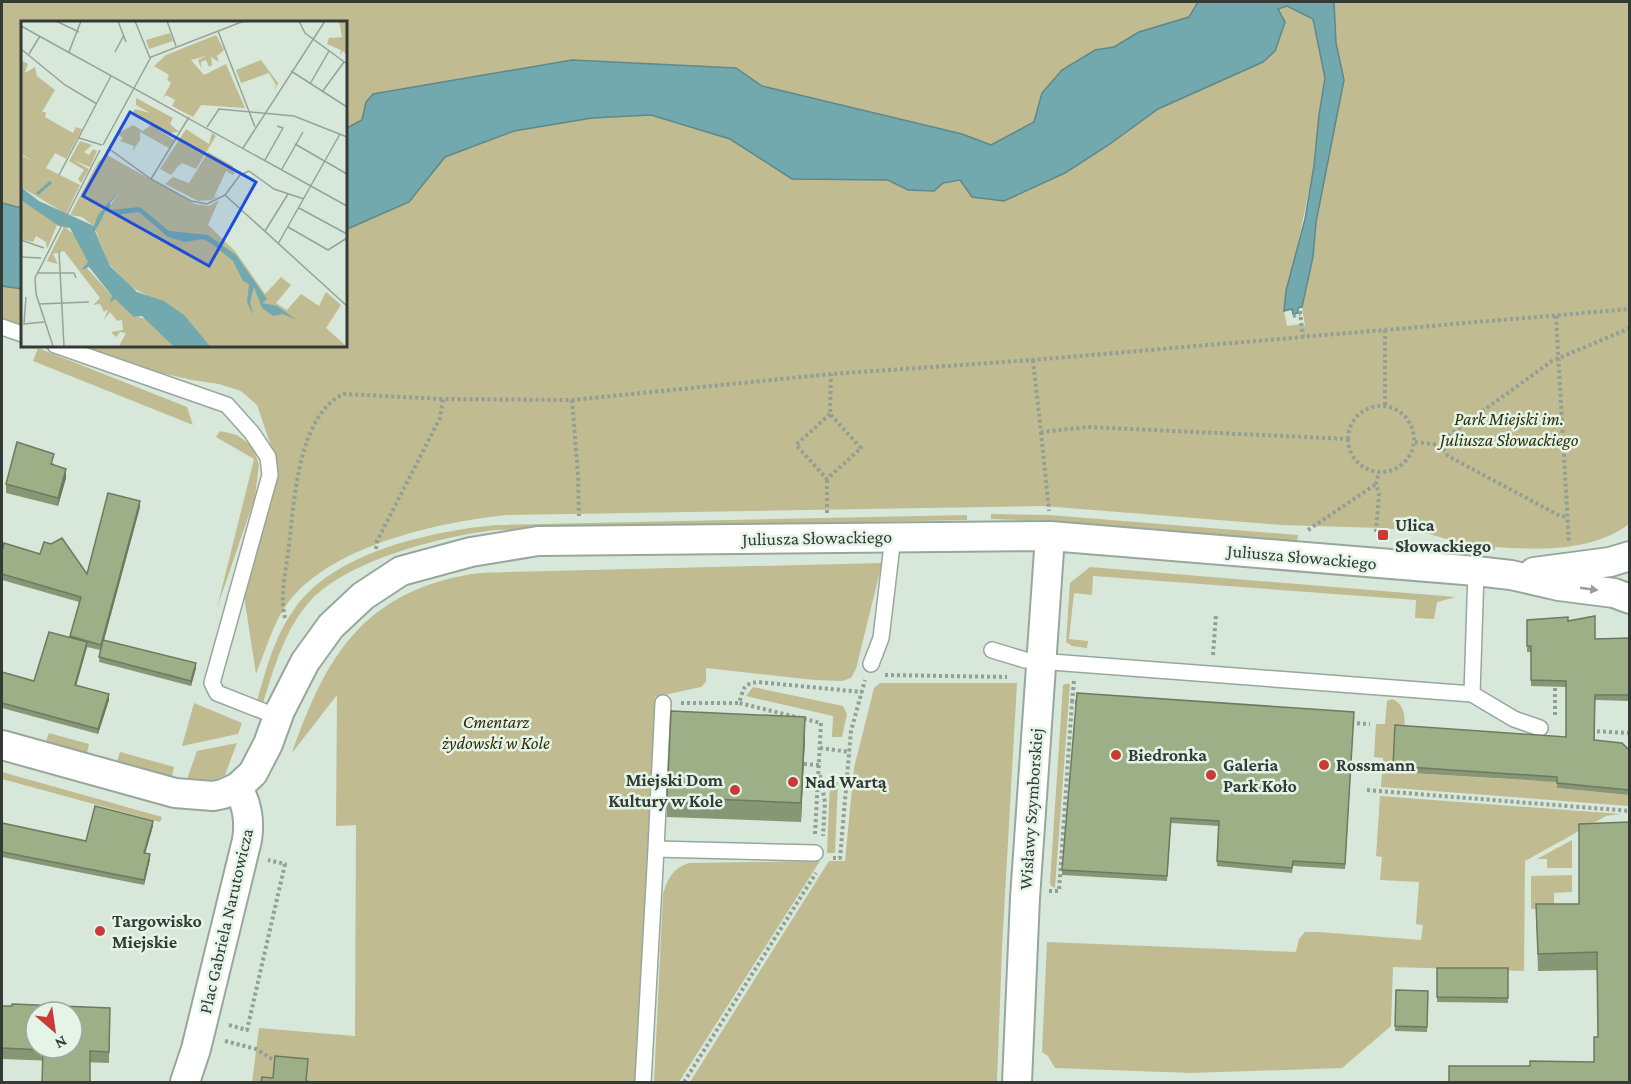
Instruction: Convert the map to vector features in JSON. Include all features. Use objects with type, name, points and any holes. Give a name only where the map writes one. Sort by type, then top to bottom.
[{"type":"street","name":"Juliusza Słowackiego","points":[[238,787],[253,773],[261,760],[278,717],[305,662],[331,626],[363,596],[402,571],[471,552],[538,541],[893,537],[1049,523],[1511,575],[1614,593],[1629,599]]},
{"type":"street","name":"Wisławy Szymborskiej","points":[[1017,1083],[1025,898],[1049,523]]},
{"type":"street","name":"Juliusza Słowackiego","points":[[1511,575],[1610,562],[1629,556]]},
{"type":"street","points":[[2,745],[175,793],[213,796],[238,787]]},
{"type":"street","name":"Plac Gabriela Narutowicza","points":[[185,1083],[196,1049],[247,840],[246,802],[238,787]]},
{"type":"lane","points":[[2,327],[21,334]]},
{"type":"lane","points":[[58,346],[227,405],[252,433],[268,457],[270,475],[212,683],[217,693],[278,717]]},
{"type":"lane","points":[[872,672],[881,638],[893,537]]},
{"type":"lane","points":[[1472,694],[1476,571]]},
{"type":"lane","points":[[992,650],[1025,660],[1472,694],[1514,719],[1540,728]]},
{"type":"lane","points":[[643,1083],[663,703]]},
{"type":"lane","points":[[656,849],[820,853]]},
{"type":"path","points":[[285,618],[282,599],[293,512],[306,445],[319,417],[329,404],[344,394],[443,399],[572,400],[831,374],[1033,360],[1629,309]]},
{"type":"path","points":[[1293,316],[1300,313],[1304,337]]},
{"type":"path","points":[[1556,316],[1569,550]]},
{"type":"path","points":[[1440,445],[1448,436],[1558,358],[1629,328]]},
{"type":"path","points":[[1385,330],[1385,406]]},
{"type":"path","points":[[1033,360],[1049,523]]},
{"type":"path","points":[[827,479],[861,448],[830,414],[831,374]]},
{"type":"path","points":[[376,549],[377,541],[441,418],[443,399]]},
{"type":"path","points":[[572,400],[579,519]]},
{"type":"path","points":[[1374,406],[1385,406],[1395,408],[1404,414],[1414,431],[1415,442],[1408,460],[1387,473],[1379,473],[1362,467],[1354,460],[1349,450],[1348,439],[1355,418],[1374,406]]},
{"type":"path","points":[[827,513],[827,479],[796,445],[830,414]]},
{"type":"path","points":[[1041,432],[1088,427],[1348,439]]},
{"type":"path","points":[[1415,442],[1440,445],[1448,456],[1560,516],[1567,516]]},
{"type":"path","points":[[1376,532],[1379,494],[1376,484],[1379,473]]},
{"type":"path","points":[[1308,531],[1376,484]]},
{"type":"path","points":[[1212,674],[1216,614]]},
{"type":"path","points":[[820,853],[840,858],[851,731],[862,693],[872,672],[1013,677]]},
{"type":"path","points":[[1059,888],[1074,681],[1067,680]]},
{"type":"path","points":[[1540,728],[1555,729],[1554,681]]},
{"type":"path","points":[[739,703],[744,687],[748,683],[758,682],[862,693]]},
{"type":"path","points":[[1072,702],[1084,703]]},
{"type":"path","points":[[663,703],[739,703],[821,723],[820,853]]},
{"type":"path","points":[[1347,723],[1370,724]]},
{"type":"path","points":[[1587,730],[1629,733]]},
{"type":"path","points":[[820,748],[850,752]]},
{"type":"path","points":[[804,764],[819,765]]},
{"type":"path","points":[[684,1083],[820,853],[825,802],[819,765]]},
{"type":"path","points":[[1367,790],[1629,811]]},
{"type":"path","points":[[222,1024],[247,1030],[285,864],[261,859]]},
{"type":"path","points":[[219,1039],[245,1045],[275,1061]]},
{"type":"green space","name":"Park Miejski im. Juliusza Słowackiego","points":[[2,2],[1313,2],[1313,23],[1325,78],[1314,166],[1284,311],[1287,326],[1300,324],[1300,326],[1305,326],[1302,307],[1344,80],[1336,43],[1334,2],[1629,2],[1629,524],[1599,540],[1582,544],[1530,549],[1495,547],[1495,550],[1471,546],[1422,532],[1382,528],[1281,525],[1043,506],[507,515],[448,524],[384,541],[353,554],[325,570],[301,588],[283,610],[256,674],[244,596],[272,478],[272,449],[257,405],[241,391],[219,384],[131,366],[74,346],[346,346],[346,21],[21,21],[21,328],[2,321]]},
{"type":"green space","points":[[38,348],[187,407],[193,425],[33,361]]},
{"type":"green space","points":[[220,431],[237,435],[252,446],[259,464],[255,497],[217,608],[254,459],[216,437]]},
{"type":"green space","points":[[991,514],[1049,515],[1298,535],[1297,541],[1276,540],[1050,521],[991,519]]},
{"type":"green space","points":[[967,515],[967,520],[496,530],[424,544],[348,573],[311,600],[287,636],[263,703],[257,701],[271,654],[286,621],[310,591],[332,574],[357,560],[384,548],[412,540],[495,525]]},
{"type":"green space","name":"Cmentarz żydowski w Kole","points":[[882,563],[856,669],[851,678],[842,681],[815,680],[706,668],[706,682],[701,687],[655,697],[637,1082],[252,1082],[259,1028],[355,1036],[356,825],[336,826],[337,695],[292,753],[318,688],[334,661],[352,636],[374,615],[399,598],[430,585],[476,573]]},
{"type":"green space","points":[[1090,567],[1456,597],[1437,602],[1434,619],[1415,618],[1416,600],[1093,576],[1092,595],[1074,593],[1069,639],[1088,641],[1087,648],[1072,646],[1066,642],[1070,583]]},
{"type":"green space","points":[[880,683],[1017,683],[997,1082],[690,1082],[829,861],[845,861],[854,768],[874,688]]},
{"type":"green space","points":[[1070,684],[1055,888],[1050,882],[1063,685]]},
{"type":"green space","points":[[753,687],[843,706],[847,714],[842,737],[832,737],[833,716],[746,696]]},
{"type":"green space","points":[[1392,699],[1399,704],[1405,721],[1393,772],[1537,781],[1562,742],[1557,788],[1629,795],[1629,806],[1381,787],[1383,758],[1374,757],[1376,724],[1385,724],[1387,701]]},
{"type":"green space","points":[[194,703],[242,723],[238,734],[182,746]]},
{"type":"green space","points":[[49,733],[89,744],[87,753],[46,741]]},
{"type":"green space","points":[[237,743],[225,775],[217,779],[189,782],[188,776],[197,751]]},
{"type":"green space","points":[[120,752],[174,767],[172,776],[117,762]]},
{"type":"green space","points":[[2,772],[162,817],[160,822],[2,779]]},
{"type":"green space","points":[[830,782],[838,782],[835,853],[827,853]]},
{"type":"green space","points":[[1380,796],[1621,814],[1606,816],[1525,861],[1524,971],[1393,967],[1391,1026],[1342,1068],[1191,1073],[1055,1068],[1048,1056],[1042,1052],[1047,942],[1296,952],[1299,939],[1305,932],[1421,940],[1423,925],[1416,924],[1419,882],[1380,880],[1382,857],[1376,856]]},
{"type":"green space","points":[[1572,840],[1572,868],[1547,868],[1547,859],[1537,859]]},
{"type":"green space","points":[[820,861],[679,1082],[654,1082],[663,895],[672,875],[689,863]]},
{"type":"green space","points":[[1572,875],[1572,892],[1554,893],[1554,909],[1531,909],[1531,876]]},
{"type":"water","points":[[1198,2],[1334,2],[1336,43],[1344,80],[1316,222],[1313,257],[1302,307],[1298,308],[1298,313],[1293,314],[1292,309],[1284,311],[1286,291],[1305,219],[1325,78],[1313,19],[1287,6],[1278,9],[1285,22],[1275,51],[1263,62],[1158,109],[1065,173],[1004,201],[972,197],[960,180],[943,183],[934,191],[908,190],[888,180],[792,179],[730,139],[651,115],[592,118],[514,131],[445,157],[409,202],[346,230],[346,128],[362,120],[366,102],[373,94],[572,60],[736,68],[762,86],[962,134],[991,145],[1034,122],[1042,93],[1062,70],[1095,50],[1114,47],[1139,32],[1189,17]]},
{"type":"water","points":[[2,203],[21,208],[21,289],[2,286]]},
{"type":"building","points":[[17,442],[54,454],[51,464],[66,469],[58,498],[6,484]]},
{"type":"building","points":[[108,493],[140,501],[101,645],[70,636],[81,597],[2,574],[2,552],[4,543],[40,554],[44,542],[51,544],[62,538],[87,574]]},
{"type":"building","points":[[1595,616],[1595,639],[1629,638],[1629,695],[1595,695],[1594,740],[1622,743],[1629,750],[1629,790],[1557,783],[1557,777],[1393,766],[1395,725],[1566,737],[1566,681],[1531,680],[1531,646],[1527,646],[1527,620],[1568,617],[1568,621]]},
{"type":"building","points":[[49,632],[87,642],[75,685],[109,694],[98,729],[2,703],[2,672],[34,681]]},
{"type":"building","points":[[103,640],[196,663],[191,681],[99,657]]},
{"type":"building","name":"Galeria Park Koło","points":[[1077,693],[1354,712],[1345,864],[1293,861],[1292,868],[1217,861],[1219,821],[1171,818],[1167,876],[1062,870]]},
{"type":"building","name":"Miejski Dom Kultury w Kole","points":[[671,711],[805,717],[801,803],[667,797]]},
{"type":"building","points":[[95,806],[153,821],[144,853],[150,854],[144,880],[2,852],[2,823],[86,841]]},
{"type":"building","points":[[1629,822],[1629,1083],[1449,1083],[1449,1066],[1530,1066],[1530,1061],[1594,1062],[1594,1037],[1598,1037],[1597,952],[1538,954],[1536,904],[1579,904],[1579,824]]},
{"type":"building","points":[[1437,968],[1508,968],[1508,998],[1437,997]]},
{"type":"building","points":[[1396,990],[1428,991],[1427,1027],[1395,1026]]},
{"type":"building","points":[[24,1004],[24,1049],[2,1048],[2,1006]]},
{"type":"building","points":[[84,1007],[110,1008],[109,1052],[90,1051],[90,1083],[42,1083],[43,1060],[84,1060]]},
{"type":"building","points":[[275,1056],[308,1059],[306,1081],[317,1083],[261,1083],[262,1077],[273,1078]]},
{"type":"place","name":"Ulica Słowackiego","points":[[1383,535]]},
{"type":"place","name":"Biedronka","points":[[1116,755]]},
{"type":"place","name":"Rossmann","points":[[1324,765]]},
{"type":"place","name":"Galeria Park Koło","points":[[1211,775]]},
{"type":"place","name":"Nad Wartą","points":[[793,782]]},
{"type":"place","name":"Miejski Dom Kultury w Kole","points":[[735,790]]},
{"type":"place","name":"Targowisko Miejskie","points":[[100,931]]}]
